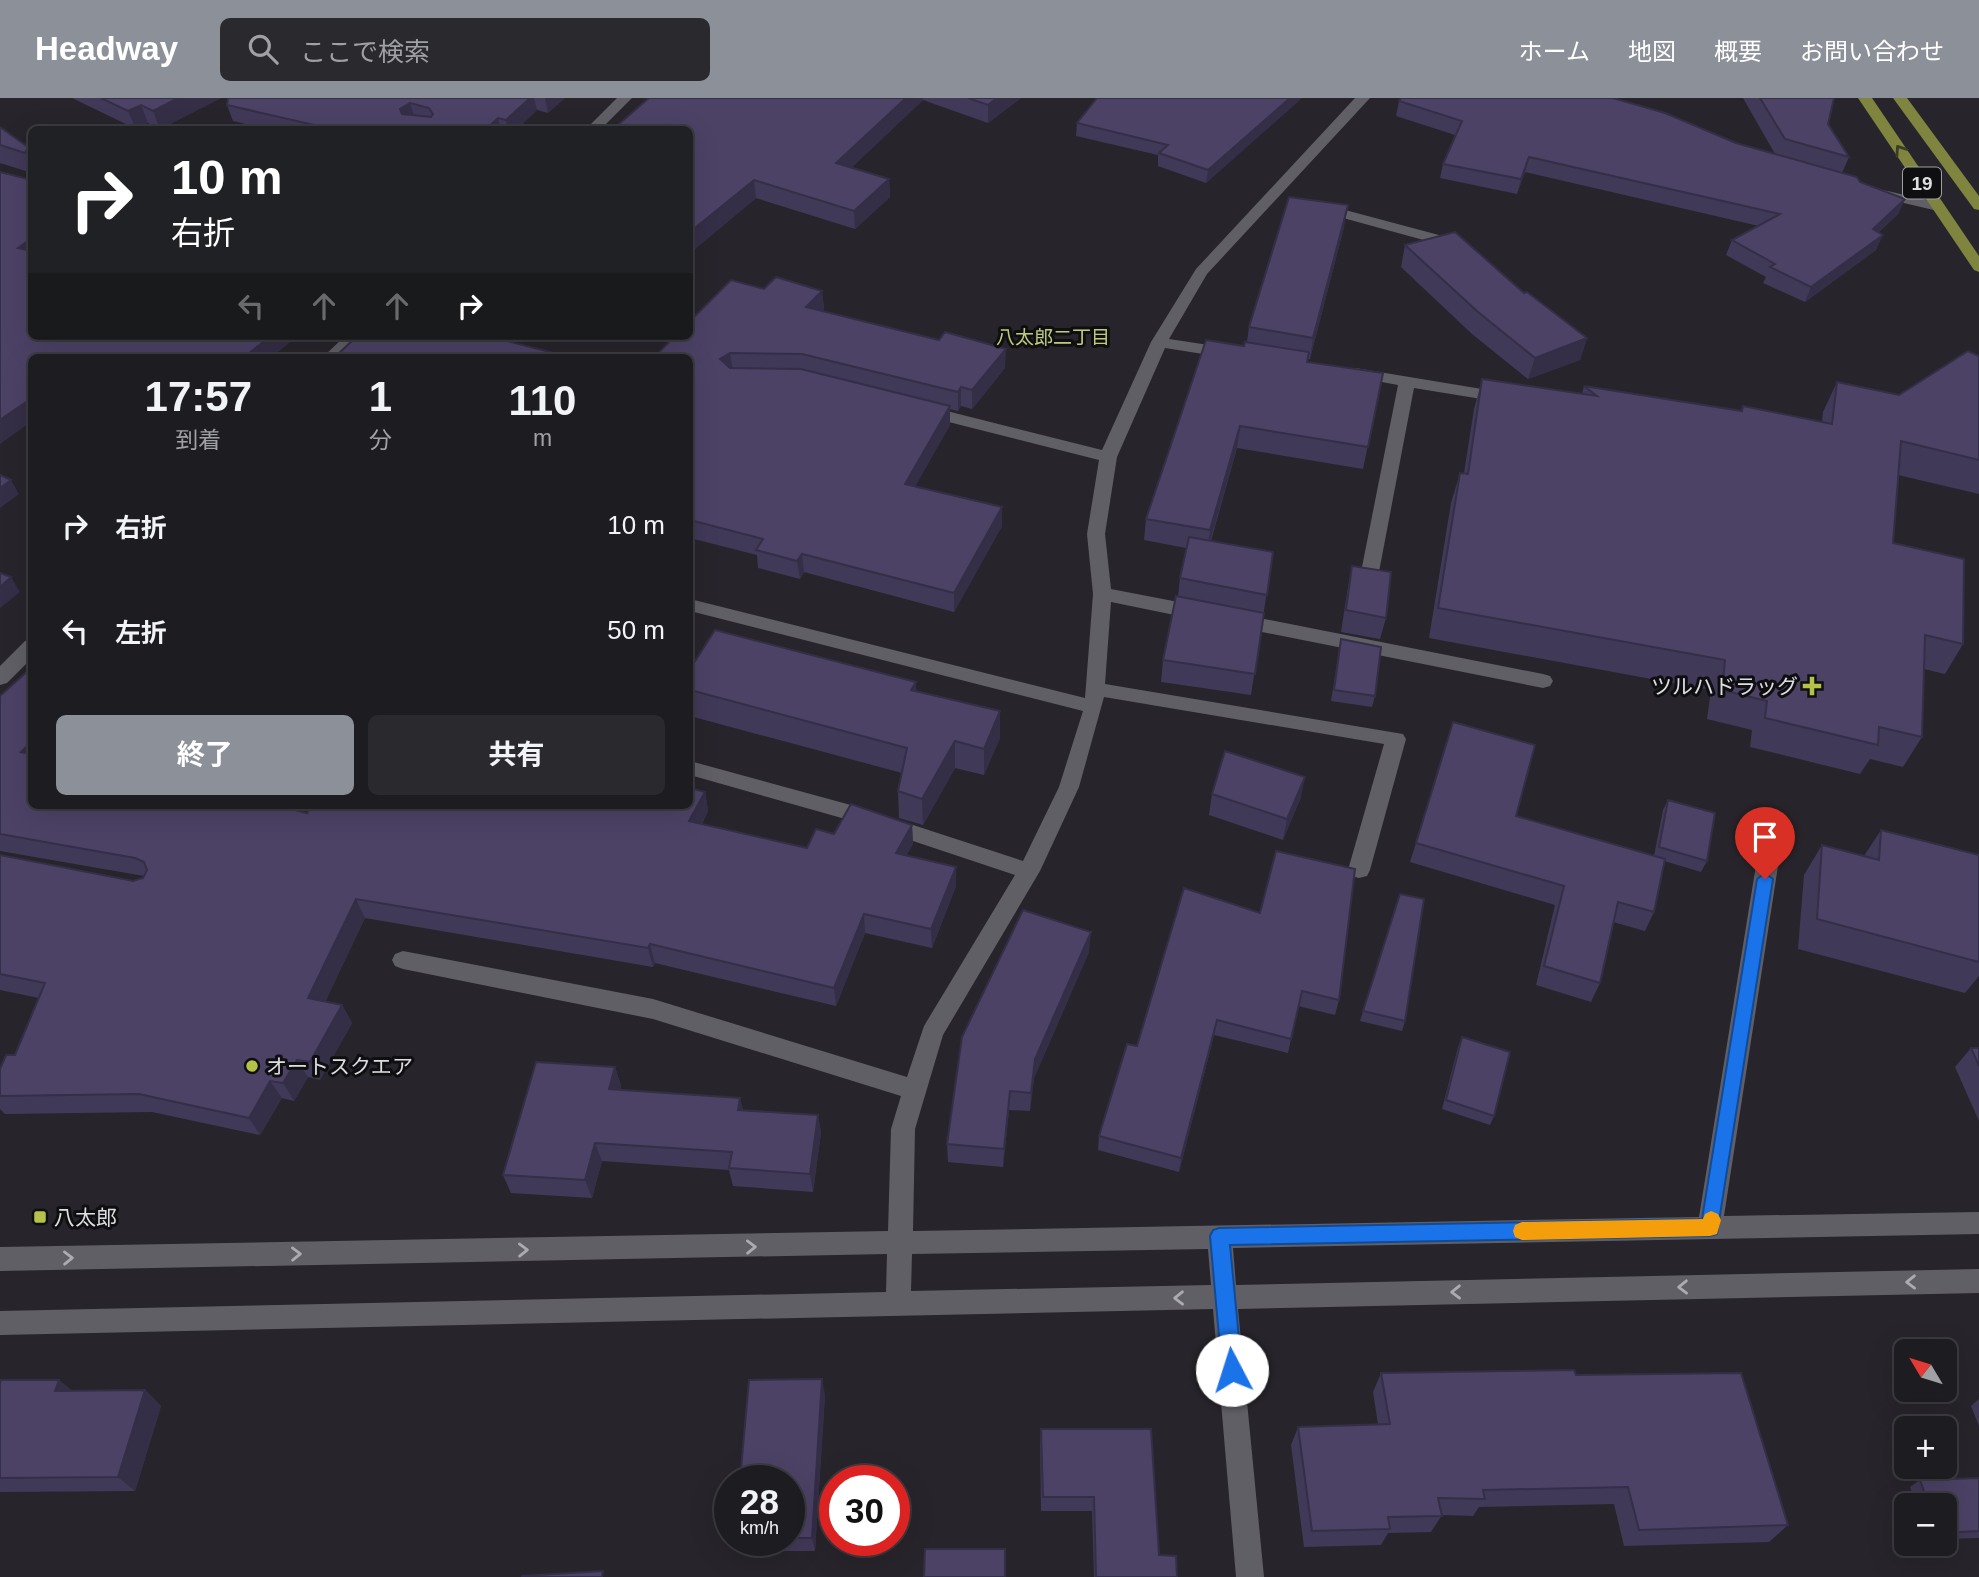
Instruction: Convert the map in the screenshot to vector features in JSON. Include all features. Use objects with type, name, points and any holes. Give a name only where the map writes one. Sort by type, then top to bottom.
[{"type":"main road","name":"19","points":[[1865,98],[1979,267]]},
{"type":"main road","name":"19","points":[[1900,98],[1979,206]]},
{"type":"street","points":[[596,126],[625,98]]},
{"type":"street","points":[[898,1304],[903,1129],[932,1033],[1029,871],[1069,787],[1095,698],[1102,594],[1096,534],[1108,457],[1159,342],[1200,272],[1286,198],[1363,98]]},
{"type":"street","points":[[1866,190],[1938,207]]},
{"type":"street","points":[[1286,198],[1467,247]]},
{"type":"street","points":[[334,354],[350,340]]},
{"type":"street","points":[[1159,342],[1241,355]]},
{"type":"street","points":[[1338,371],[1522,401]]},
{"type":"street","points":[[1369,577],[1406,382]]},
{"type":"street","points":[[909,407],[1108,457]]},
{"type":"street","points":[[1102,594],[1543,681]]},
{"type":"street","points":[[693,606],[1095,698],[1396,739],[1359,870]]},
{"type":"street","points":[[0,678],[28,650]]},
{"type":"street","points":[[693,769],[858,815],[1029,871]]},
{"type":"street","points":[[1710,1228],[1769,853]]},
{"type":"street","points":[[403,960],[653,1009],[915,1090]]},
{"type":"street","points":[[0,1259],[1979,1223]]},
{"type":"street","points":[[1219,1236],[1250,1577]]},
{"type":"street","points":[[0,1323],[1979,1280]]},
{"type":"building","points":[[101,98],[178,98],[153,111],[141,105],[128,111]]},
{"type":"building","points":[[228,98],[530,98],[506,120],[498,118],[489,126],[319,126],[227,105]],"holes":[[[410,103],[429,108],[433,114],[431,117],[402,114],[400,109]]]},
{"type":"building","points":[[649,98],[906,98],[836,163],[889,179],[854,211],[754,180],[693,230],[693,126],[617,126]]},
{"type":"building","points":[[968,98],[997,98],[988,105]]},
{"type":"building","points":[[1097,98],[1290,98],[1208,170],[1159,153],[1168,145],[1077,123]]},
{"type":"building","points":[[1401,98],[1613,98],[1665,113],[1736,143],[1857,177],[1860,182],[1905,199],[1873,229],[1883,235],[1811,287],[1770,267],[1775,264],[1732,240],[1780,214],[1529,157],[1521,179],[1443,164],[1462,121],[1399,101]]},
{"type":"building","points":[[1760,98],[1834,98],[1828,124],[1849,157],[1785,139]]},
{"type":"building","points":[[0,127],[28,147],[25,153],[0,145]]},
{"type":"building","points":[[0,172],[28,179],[28,241],[18,248],[28,250],[28,340],[266,340],[248,354],[28,354],[28,401],[0,420]]},
{"type":"building","points":[[1289,197],[1348,205],[1313,338],[1249,327]]},
{"type":"building","points":[[1455,232],[1524,293],[1527,292],[1587,338],[1535,358],[1478,312],[1405,245]]},
{"type":"building","points":[[776,277],[822,291],[806,307],[939,340],[945,332],[1006,349],[972,390],[961,387],[958,392],[802,354],[730,353],[720,359],[730,368],[801,369],[950,406],[905,484],[1002,507],[954,593],[802,554],[797,561],[756,550],[763,539],[693,521],[693,354],[657,354],[671,340],[693,340],[693,318],[731,280],[764,289]]},
{"type":"building","points":[[353,340],[503,340],[557,354],[338,354]]},
{"type":"building","points":[[1206,340],[1244,346],[1245,342],[1309,352],[1307,362],[1383,373],[1368,447],[1240,426],[1210,530],[1146,519]]},
{"type":"building","points":[[1968,351],[1979,356],[1979,460],[1901,441],[1893,543],[1964,559],[1963,644],[1925,635],[1922,737],[1879,727],[1878,745],[1765,718],[1767,701],[1722,690],[1725,660],[1438,608],[1460,473],[1468,474],[1482,379],[1597,396],[1584,386],[1742,411],[1743,406],[1832,424],[1837,382],[1899,395]]},
{"type":"building","points":[[0,475],[11,480],[0,488]]},
{"type":"building","points":[[1189,537],[1273,552],[1267,595],[1180,578]]},
{"type":"building","points":[[1352,566],[1391,572],[1386,618],[1346,610]]},
{"type":"building","points":[[0,573],[11,577],[0,587]]},
{"type":"building","points":[[1176,596],[1264,613],[1255,674],[1163,660]]},
{"type":"building","points":[[715,630],[916,682],[911,690],[1000,711],[984,749],[955,741],[922,799],[898,791],[907,748],[693,691],[693,664]]},
{"type":"building","points":[[1341,639],[1381,647],[1375,696],[1334,690]]},
{"type":"building","points":[[28,671],[28,745],[21,752],[28,753],[28,809],[291,809],[307,813],[310,809],[693,809],[693,789],[705,792],[689,821],[807,848],[816,829],[834,834],[851,804],[912,825],[896,853],[956,867],[931,929],[864,914],[834,988],[650,944],[648,948],[356,899],[308,998],[342,1005],[310,1062],[297,1060],[283,1083],[270,1081],[249,1118],[139,1094],[0,1096],[0,1069],[6,1055],[15,1055],[45,983],[0,974],[0,855],[133,881],[143,878],[147,870],[144,862],[135,858],[0,834],[0,696]]},
{"type":"building","points":[[1453,722],[1535,745],[1516,816],[1665,859],[1654,912],[1618,902],[1600,983],[1544,966],[1564,886],[1416,843]]},
{"type":"building","points":[[1225,751],[1305,777],[1287,819],[1212,794]]},
{"type":"building","points":[[1668,800],[1715,813],[1707,861],[1659,847]]},
{"type":"building","points":[[1881,830],[1979,855],[1979,962],[1817,919],[1822,845],[1879,860]]},
{"type":"building","points":[[1276,851],[1355,869],[1339,1000],[1302,991],[1291,1039],[1217,1020],[1181,1158],[1099,1136],[1127,1044],[1137,1046],[1184,888],[1260,913]]},
{"type":"building","points":[[1400,894],[1424,899],[1405,1021],[1363,1011]]},
{"type":"building","points":[[1023,910],[1091,932],[1035,1059],[1031,1093],[1010,1091],[1004,1149],[947,1144],[962,1037]]},
{"type":"building","points":[[1462,1037],[1510,1052],[1494,1116],[1446,1100]]},
{"type":"building","points":[[1971,1048],[1979,1048],[1979,1066]]},
{"type":"building","points":[[536,1062],[615,1067],[609,1089],[740,1098],[738,1110],[818,1115],[810,1174],[729,1168],[732,1152],[595,1143],[585,1180],[503,1175]]},
{"type":"building","points":[[1574,1370],[1576,1375],[1741,1373],[1788,1525],[1639,1530],[1628,1487],[1483,1490],[1485,1499],[1438,1498],[1442,1516],[1388,1517],[1390,1529],[1312,1531],[1298,1427],[1390,1424],[1381,1373]]},
{"type":"building","points":[[822,1379],[812,1538],[805,1538],[805,1465],[741,1465],[749,1380]]},
{"type":"building","points":[[1,1380],[59,1380],[55,1391],[145,1390],[118,1477],[0,1478]]},
{"type":"building","points":[[1041,1429],[1151,1429],[1159,1555],[1176,1556],[1177,1577],[1096,1577],[1094,1497],[1043,1497]]},
{"type":"building","points":[[1979,1478],[1979,1531],[1957,1532],[1957,1493],[1925,1493],[1920,1480]]},
{"type":"building","points":[[925,1549],[1005,1549],[1005,1577],[924,1577]]},
{"type":"building","points":[[603,1571],[602,1577],[522,1577],[522,1576]]},
{"type":"slow traffic","points":[[1522,1231],[1710,1228],[1711,1220]]},
{"type":"place","name":"ツルハドラッグ","points":[[1812,686]]},
{"type":"place","name":"オートスクエア","points":[[252,1066]]},
{"type":"place","name":"八太郎","points":[[40,1217]]},
{"type":"district","name":"八太郎二丁目","points":[[1053,337]]},
{"type":"route","points":[[1232,1370],[1219,1236],[1710,1228],[1765,879]]}]
